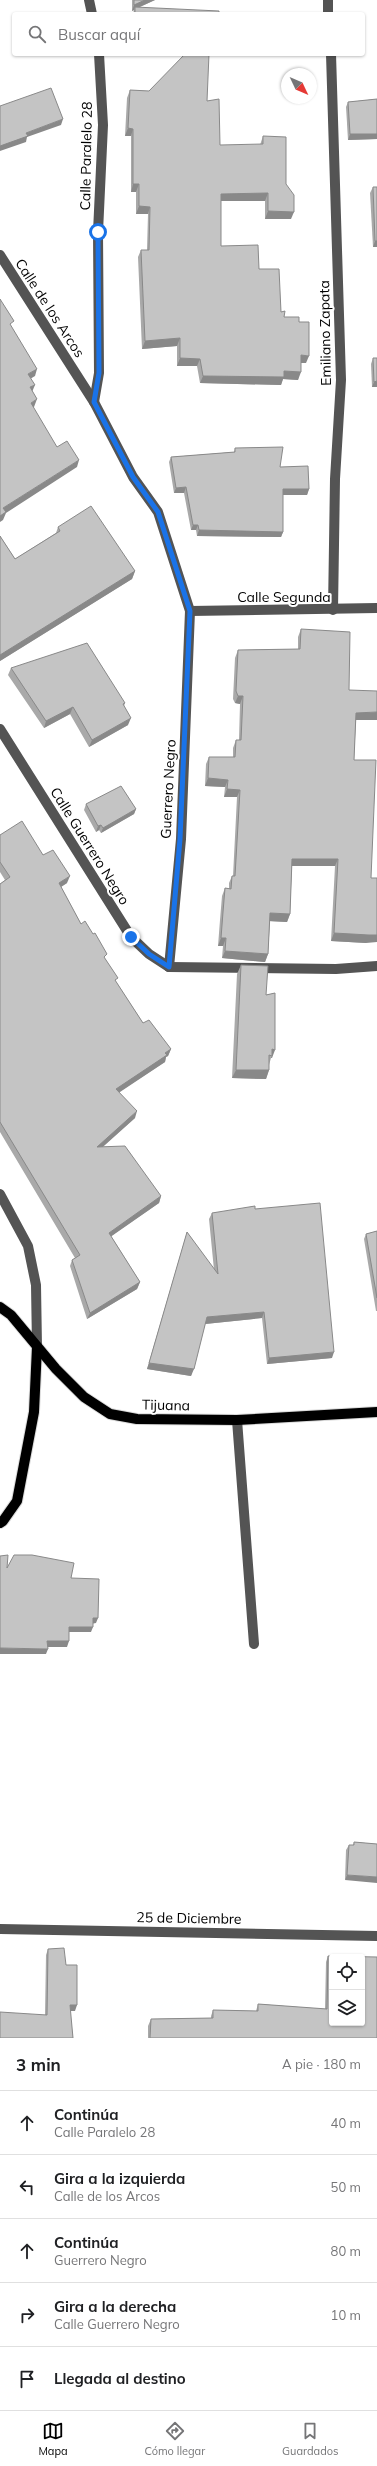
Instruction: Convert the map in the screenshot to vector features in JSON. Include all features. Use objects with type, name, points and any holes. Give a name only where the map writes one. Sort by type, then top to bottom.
[{"type":"main road","name":"Tijuana","points":[[0,1307],[11,1315],[37,1347],[84,1397],[110,1414],[137,1419],[237,1420],[377,1412]]},
{"type":"main road","points":[[0,1523],[17,1501],[34,1412],[37,1347]]},
{"type":"street","points":[[89,0],[92,12]]},
{"type":"street","points":[[328,0],[328,12]]},
{"type":"street","name":"Calle Paralelo 28","points":[[94,402],[99,373],[98,232],[103,125],[99,56]]},
{"type":"street","name":"Emiliano Zapata","points":[[330,56],[341,380],[336,479],[333,610]]},
{"type":"street","name":"Calle de los Arcos","points":[[0,255],[94,402],[133,477],[158,512],[190,611]]},
{"type":"street","name":"Calle Segunda","points":[[190,611],[333,610],[377,608]]},
{"type":"street","name":"Guerrero Negro","points":[[169,967],[180,839],[190,611]]},
{"type":"street","name":"Calle Guerrero Negro","points":[[0,729],[131,937],[149,954],[169,967]]},
{"type":"street","points":[[169,967],[328,969],[377,966]]},
{"type":"street","points":[[0,1194],[28,1246],[36,1285],[37,1347]]},
{"type":"street","points":[[237,1420],[254,1644]]},
{"type":"street","name":"25 de Diciembre","points":[[0,1929],[377,1936]]},
{"type":"building","points":[[134,0],[145,0],[134,5]]},
{"type":"building","points":[[135,7],[219,11],[219,12],[135,12]]},
{"type":"building","points":[[183,56],[209,56],[207,101],[219,99],[220,145],[263,144],[263,136],[286,137],[286,184],[294,195],[294,212],[268,211],[268,193],[221,194],[221,246],[258,245],[259,269],[279,269],[281,312],[285,311],[284,317],[299,317],[299,322],[309,322],[309,356],[301,355],[301,372],[284,371],[284,377],[203,376],[200,359],[180,358],[180,338],[145,341],[141,250],[149,250],[150,207],[139,206],[139,184],[133,184],[133,129],[128,128],[130,90],[149,91]]},
{"type":"building","points":[[51,88],[63,119],[26,133],[28,136],[0,146],[0,106]]},
{"type":"building","points":[[377,99],[377,134],[350,134],[348,102]]},
{"type":"building","points":[[373,187],[377,187],[377,241],[375,241]]},
{"type":"building","points":[[0,299],[14,321],[10,324],[37,369],[28,374],[35,385],[30,387],[37,399],[31,403],[57,447],[67,441],[79,460],[3,508],[6,512],[0,516]]},
{"type":"building","points":[[373,358],[377,358],[377,381],[374,382]]},
{"type":"building","points":[[283,447],[280,467],[308,466],[309,489],[283,489],[283,532],[199,530],[198,525],[193,525],[186,487],[176,488],[171,457],[235,452],[235,448]]},
{"type":"building","points":[[91,506],[135,571],[0,655],[0,536],[15,559],[60,531],[58,527]]},
{"type":"building","points":[[301,629],[350,632],[349,690],[377,691],[377,712],[356,713],[354,760],[376,760],[371,878],[377,878],[377,935],[334,933],[338,859],[292,859],[290,914],[270,913],[268,954],[225,951],[226,938],[221,938],[225,888],[231,889],[232,876],[235,876],[240,790],[227,789],[228,780],[208,778],[209,757],[235,757],[236,740],[241,740],[243,696],[238,696],[236,691],[238,650],[300,649]]},
{"type":"building","points":[[87,643],[125,703],[123,704],[131,718],[92,740],[73,707],[46,721],[11,668]]},
{"type":"building","points":[[121,786],[136,809],[103,828],[101,825],[98,826],[86,804]]},
{"type":"building","points":[[22,821],[43,855],[53,850],[70,876],[59,883],[81,924],[85,921],[93,934],[95,933],[107,954],[104,957],[118,978],[115,980],[143,1023],[149,1020],[171,1049],[165,1053],[167,1055],[116,1089],[137,1111],[97,1147],[125,1146],[161,1196],[109,1233],[140,1282],[90,1313],[72,1260],[80,1255],[0,1122],[0,884],[10,877],[0,862],[0,835]]},
{"type":"building","points":[[241,965],[268,966],[266,995],[275,993],[275,1050],[272,1049],[272,1056],[269,1055],[269,1070],[236,1070]]},
{"type":"building","points":[[320,1203],[334,1352],[269,1358],[264,1312],[207,1317],[194,1369],[149,1363],[187,1232],[218,1274],[212,1213],[255,1206],[255,1209]]},
{"type":"building","points":[[377,1231],[377,1298],[366,1234]]},
{"type":"building","points":[[8,1555],[7,1568],[14,1555],[32,1555],[74,1563],[71,1578],[99,1579],[98,1618],[93,1618],[93,1627],[69,1627],[69,1641],[47,1641],[48,1649],[0,1648],[0,1556]]},
{"type":"building","points":[[354,1842],[377,1844],[377,1877],[347,1875],[349,1845],[354,1845]]},
{"type":"building","points":[[64,1948],[66,1965],[77,1965],[77,2005],[70,2005],[73,2038],[0,2038],[0,2012],[47,2015],[48,1949]]},
{"type":"building","points":[[329,1956],[329,2026],[365,2026],[365,1957],[377,1957],[377,2038],[150,2038],[151,2019],[213,2018],[213,2010],[258,2011],[258,2004],[327,2009]]},
{"type":"route","points":[[98,232],[99,373],[94,402],[133,477],[158,512],[190,611],[180,839],[169,967],[149,954],[131,937]]}]
